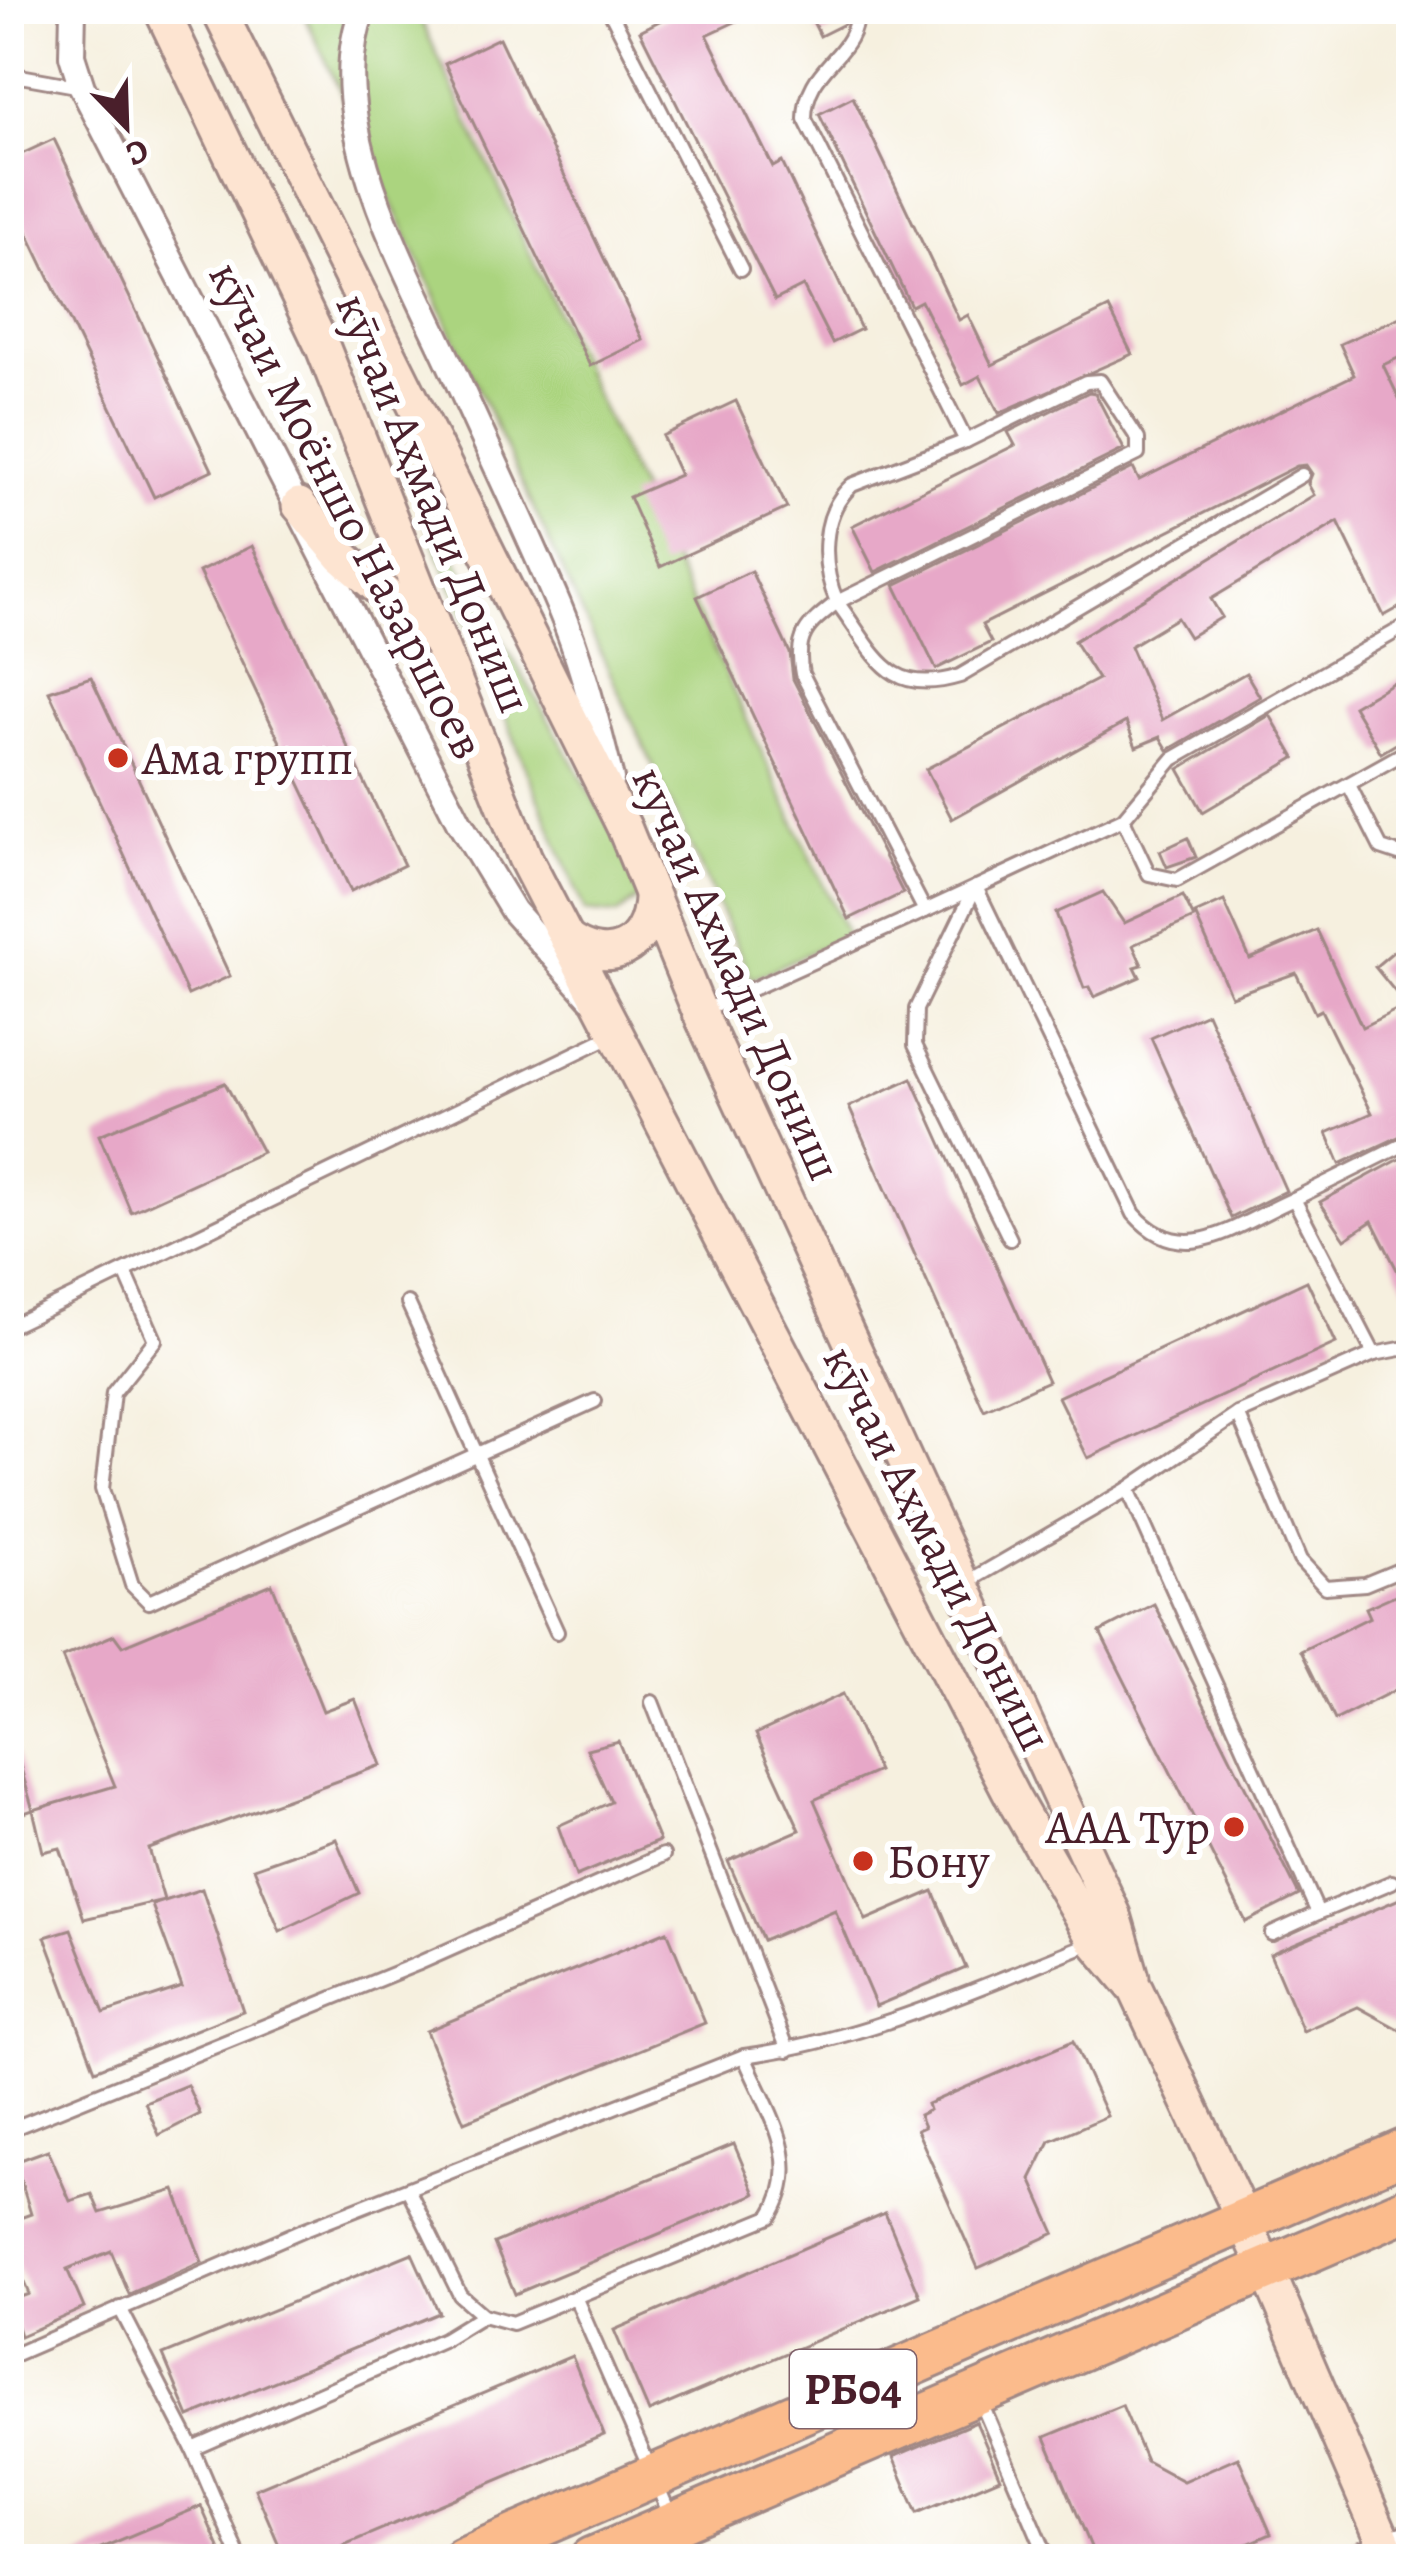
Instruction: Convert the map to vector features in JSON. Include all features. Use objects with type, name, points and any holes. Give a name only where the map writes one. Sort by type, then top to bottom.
[{"type":"highway","name":"РБ04","points":[[464,2559],[1411,2148]]},
{"type":"highway","name":"РБ04","points":[[592,2559],[1411,2207]]},
{"type":"street","name":"кӯчаи Моёншо Назаршоев","points":[[73,9],[72,56],[82,87],[483,867],[548,955],[615,1024]]},
{"type":"street","name":"кӯчаи Аҳмади Дониш","points":[[161,9],[322,348],[525,858],[1014,1800],[1095,1941],[1136,1990],[1395,2543]]},
{"type":"street","name":"кучаи Ахмади Дониш","points":[[218,9],[623,827],[700,1013],[1114,1915],[1136,1990]]},
{"type":"street","points":[[363,9],[352,36],[352,96],[367,170],[392,236],[561,609],[623,827]]},
{"type":"street","points":[[299,505],[389,603],[442,644]]},
{"type":"street","points":[[566,938],[583,951],[603,955],[624,951],[641,938],[651,898]]},
{"type":"lane","points":[[609,9],[741,269]]},
{"type":"lane","points":[[856,9],[852,38],[814,76],[805,97],[805,119],[966,441]]},
{"type":"lane","points":[[9,74],[82,87]]},
{"type":"lane","points":[[925,911],[802,674],[797,651],[802,630],[837,602],[1138,454],[1138,439],[1100,381],[1086,382],[966,441],[852,485],[839,496],[832,510],[825,574],[837,602],[892,675],[925,687],[960,676],[1302,475]]},
{"type":"lane","points":[[700,1013],[1124,819],[1173,759],[1411,623]]},
{"type":"lane","points":[[1124,819],[1149,874],[1177,880],[1411,749]]},
{"type":"lane","points":[[1349,784],[1381,848],[1399,854],[1411,849]]},
{"type":"lane","points":[[976,887],[1134,1214],[1153,1235],[1181,1245],[1196,1242],[1411,1141]]},
{"type":"lane","points":[[976,887],[916,1009],[915,1045],[1010,1239]]},
{"type":"lane","points":[[9,1327],[125,1274],[615,1024]]},
{"type":"lane","points":[[1294,1198],[1374,1354]]},
{"type":"lane","points":[[125,1274],[155,1340],[113,1393],[102,1489],[132,1586],[149,1601],[595,1401]]},
{"type":"lane","points":[[408,1303],[473,1456],[557,1632]]},
{"type":"lane","name":"кӯчаи Аҳмади Дониш","points":[[963,1585],[1128,1489],[1238,1414],[1374,1354],[1411,1347]]},
{"type":"lane","points":[[1238,1414],[1300,1560],[1325,1587],[1365,1584],[1411,1564]]},
{"type":"lane","points":[[9,1423],[9,1509]]},
{"type":"lane","points":[[1128,1489],[1318,1913]]},
{"type":"lane","points":[[652,1702],[788,2050]]},
{"type":"lane","points":[[9,2130],[417,1964],[663,1855]]},
{"type":"lane","points":[[1272,1934],[1392,1882]]},
{"type":"lane","points":[[9,2356],[407,2188],[744,2056],[857,2032],[1095,1941]]},
{"type":"lane","points":[[407,2188],[460,2295],[483,2315],[512,2323],[576,2299],[770,2217],[786,2193],[786,2158],[744,2056]]},
{"type":"lane","points":[[576,2299],[674,2524]]},
{"type":"lane","points":[[120,2308],[193,2449],[240,2559]]},
{"type":"lane","points":[[193,2449],[444,2339],[483,2315]]},
{"type":"lane","points":[[977,2393],[1048,2559]]},
{"type":"lane","points":[[1336,2559],[1395,2543]]},
{"type":"green space","points":[[324,9],[416,9],[847,935],[752,979],[306,18]]},
{"type":"green space","points":[[404,469],[619,842],[639,898],[617,915],[585,912]]},
{"type":"building","points":[[683,9],[763,9],[707,35],[773,167],[782,162],[861,329],[832,343],[803,286],[775,300],[640,31]]},
{"type":"building","points":[[807,9],[845,9],[844,24],[820,36]]},
{"type":"building","points":[[499,38],[643,340],[590,366],[445,64]]},
{"type":"building","points":[[853,97],[959,320],[968,315],[992,365],[1109,308],[1132,354],[999,413],[980,376],[963,385],[921,301],[911,306],[819,114]]},
{"type":"building","points":[[54,139],[212,470],[154,497],[9,194],[9,160]]},
{"type":"building","points":[[1411,312],[1411,352],[1383,365],[1411,423],[1411,601],[1384,616],[1338,522],[1211,599],[1222,617],[1189,637],[1177,618],[1130,646],[1162,720],[1246,673],[1260,697],[1168,750],[1160,737],[1136,747],[1126,722],[952,819],[926,769],[1098,679],[1074,641],[1314,495],[1308,484],[1312,474],[1306,465],[1297,466],[982,625],[991,642],[936,669],[895,585],[1133,468],[1139,480],[1354,375],[1340,344]]},
{"type":"building","points":[[1095,393],[1124,449],[875,572],[852,526],[1015,445],[1008,432]]},
{"type":"building","points":[[736,401],[787,508],[660,567],[629,497],[680,475],[662,436]]},
{"type":"building","points":[[252,546],[404,865],[351,891],[199,572]]},
{"type":"building","points":[[751,571],[790,653],[793,679],[903,893],[849,919],[697,597]]},
{"type":"building","points":[[1411,672],[1411,735],[1381,753],[1353,706]]},
{"type":"building","points":[[91,677],[230,976],[188,995],[49,691]]},
{"type":"building","points":[[1270,715],[1295,758],[1203,812],[1179,769]]},
{"type":"building","points":[[1188,838],[1196,857],[1167,867],[1160,851]]},
{"type":"building","points":[[1103,892],[1124,923],[1183,896],[1194,918],[1133,945],[1142,965],[1135,967],[1140,977],[1094,997],[1089,987],[1084,988],[1056,913]]},
{"type":"building","points":[[1224,901],[1250,959],[1317,930],[1362,1027],[1406,1005],[1375,967],[1394,951],[1411,973],[1411,1048],[1401,1053],[1411,1072],[1411,1131],[1340,1164],[1327,1133],[1372,1113],[1321,1010],[1315,1013],[1296,973],[1231,996],[1195,914]]},
{"type":"building","points":[[1207,1013],[1286,1191],[1231,1218],[1151,1038]]},
{"type":"building","points":[[912,1078],[1048,1381],[984,1410],[849,1107]]},
{"type":"building","points":[[225,1083],[262,1152],[131,1212],[99,1135]]},
{"type":"building","points":[[1411,1153],[1411,1297],[1372,1221],[1345,1239],[1320,1202]]},
{"type":"building","points":[[1307,1281],[1336,1343],[1088,1458],[1058,1397]]},
{"type":"building","points":[[272,1584],[323,1711],[355,1699],[381,1765],[149,1849],[164,1900],[84,1919],[60,1848],[43,1852],[33,1810],[115,1786],[62,1657],[114,1635],[122,1646]]},
{"type":"building","points":[[1411,1588],[1411,1682],[1335,1720],[1301,1651],[1370,1617],[1366,1608]]},
{"type":"building","points":[[1154,1604],[1299,1895],[1246,1922],[1100,1632]]},
{"type":"building","points":[[843,1694],[878,1771],[814,1800],[866,1920],[933,1891],[966,1968],[876,2006],[835,1910],[763,1941],[728,1861],[800,1830],[756,1734]]},
{"type":"building","points":[[618,1741],[659,1841],[576,1876],[558,1826],[611,1802],[587,1749]]},
{"type":"building","points":[[15,1748],[33,1810],[9,1818],[9,1749]]},
{"type":"building","points":[[336,1839],[359,1893],[280,1931],[254,1868]]},
{"type":"building","points":[[202,1889],[243,2011],[95,2070],[45,1937],[71,1929],[104,2013],[182,1987],[152,1905]]},
{"type":"building","points":[[1411,1894],[1411,2036],[1358,2007],[1303,2031],[1270,1954]]},
{"type":"building","points":[[667,1931],[705,2023],[464,2122],[426,2031]]},
{"type":"building","points":[[1073,2041],[1107,2116],[1050,2141],[1031,2179],[1055,2233],[978,2268],[917,2130],[924,2127],[919,2115],[929,2110],[927,2104]]},
{"type":"building","points":[[187,2085],[200,2114],[159,2135],[145,2102]]},
{"type":"building","points":[[734,2144],[755,2194],[515,2294],[494,2243]]},
{"type":"building","points":[[48,2150],[70,2201],[92,2194],[100,2213],[175,2190],[202,2262],[129,2294],[111,2251],[67,2269],[84,2308],[20,2336],[9,2301],[29,2294],[9,2248],[9,2222],[31,2214],[15,2162]]},
{"type":"building","points":[[885,2213],[920,2296],[649,2412],[614,2330]]},
{"type":"building","points":[[412,2253],[439,2313],[189,2417],[163,2355]]},
{"type":"building","points":[[572,2356],[604,2435],[311,2559],[285,2559],[255,2489]]},
{"type":"building","points":[[1122,2405],[1146,2461],[1183,2481],[1238,2457],[1271,2534],[1213,2559],[1096,2559],[1045,2437]]},
{"type":"building","points":[[976,2422],[1000,2478],[917,2513],[893,2457]]},
{"type":"building","points":[[201,2506],[224,2559],[75,2559]]},
{"type":"place","name":"Ама групп","points":[[118,758]]},
{"type":"place","name":"ААА Тур","points":[[1234,1827]]},
{"type":"place","name":"Бону","points":[[863,1861]]}]
